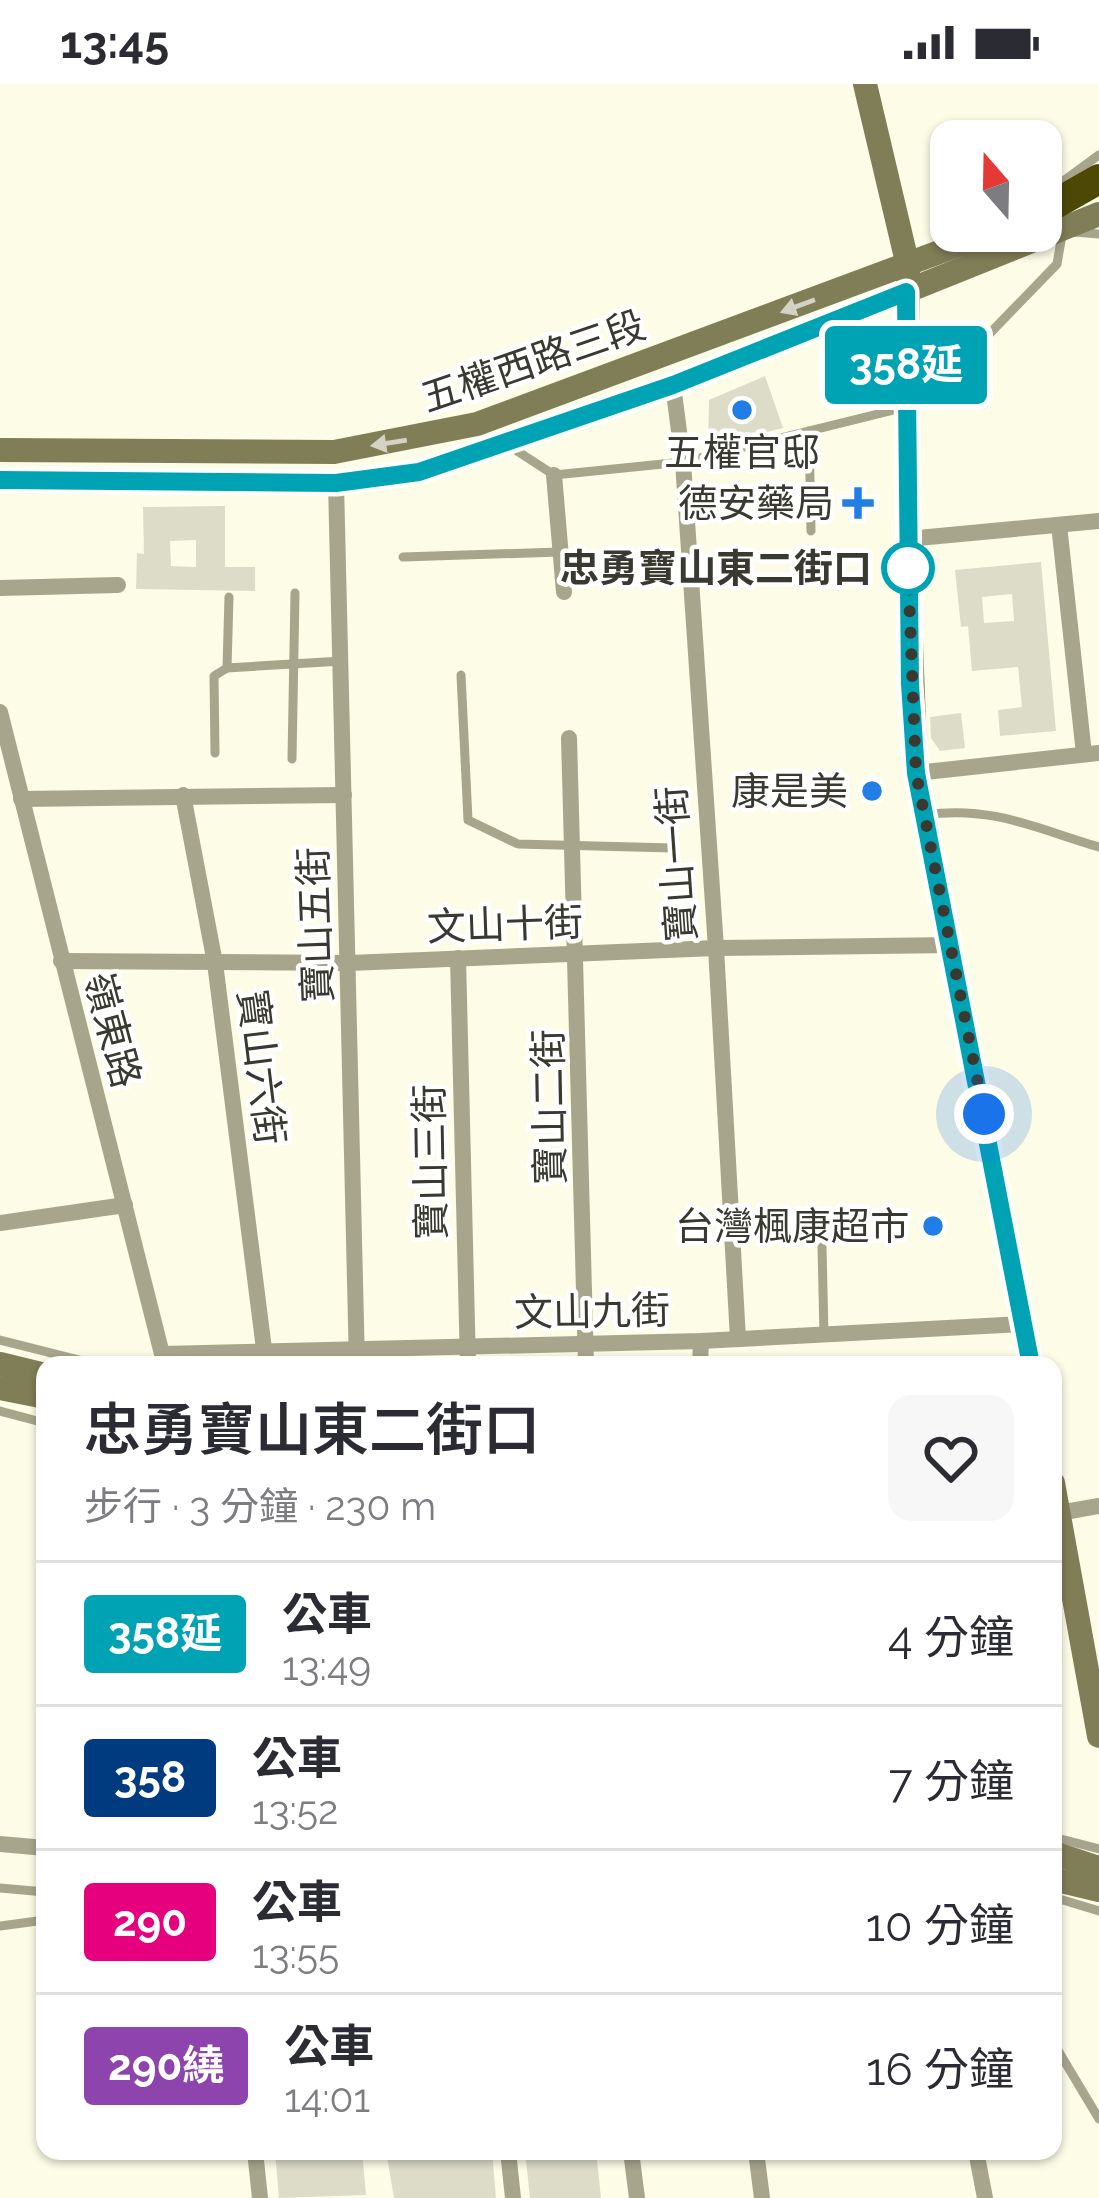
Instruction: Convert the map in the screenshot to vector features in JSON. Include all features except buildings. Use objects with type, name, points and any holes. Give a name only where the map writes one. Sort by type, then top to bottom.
[{"type":"highway","points":[[1062,204],[1099,178]]},
{"type":"main road","points":[[865,84],[908,266],[907,539],[916,773],[1029,1356]]},
{"type":"main road","name":"五權西路三段","points":[[1062,208],[1099,192]]},
{"type":"main road","name":"五權西路三段","points":[[1062,215],[1099,214]]},
{"type":"main road","name":"五權西路三段","points":[[0,450],[334,452],[424,437],[487,420],[943,252]]},
{"type":"main road","name":"五權西路三段","points":[[0,481],[336,483],[419,472],[673,385],[906,292],[979,252]]},
{"type":"main road","points":[[0,1364],[36,1373]]},
{"type":"main road","points":[[0,1388],[36,1395]]},
{"type":"main road","points":[[1062,1568],[1064,1605],[1090,1640],[1099,1736]]},
{"type":"main road","points":[[1062,1856],[1099,1868]]},
{"type":"main road","points":[[1062,1881],[1099,1890]]},
{"type":"street","name":"寶山一街","points":[[673,385],[716,948],[737,1339]]},
{"type":"street","points":[[554,475],[563,592]]},
{"type":"street","name":"寶山五街","points":[[336,483],[358,1356]]},
{"type":"street","points":[[907,539],[1099,521]]},
{"type":"street","points":[[916,773],[1091,754],[1059,525]]},
{"type":"street","points":[[0,588],[118,585]]},
{"type":"street","name":"嶺東路","points":[[0,712],[163,1356]]},
{"type":"street","name":"寶山二街","points":[[569,738],[587,1356]]},
{"type":"street","name":"寶山六街","points":[[183,795],[215,963],[264,1349]]},
{"type":"street","points":[[21,799],[344,795]]},
{"type":"street","name":"文山十街","points":[[61,961],[350,963],[716,948],[952,945]]},
{"type":"street","name":"寶山三街","points":[[458,958],[468,1356]]},
{"type":"street","points":[[0,1223],[125,1205]]},
{"type":"street","name":"文山九街","points":[[468,1356],[588,1344],[1024,1324]]},
{"type":"street","points":[[700,1356],[701,1341]]},
{"type":"street","name":"文山九街","points":[[200,1356],[264,1349],[330,1356]]},
{"type":"street","points":[[1062,1512],[1099,1506]]},
{"type":"street","points":[[0,1844],[36,1847]]},
{"type":"street","points":[[256,2160],[260,2198]]},
{"type":"street","points":[[509,2160],[513,2198]]},
{"type":"street","points":[[632,2160],[637,2198]]},
{"type":"street","points":[[757,2160],[762,2198]]},
{"type":"street","points":[[978,2160],[985,2198]]},
{"type":"lane","points":[[1062,182],[1099,155]]},
{"type":"lane","points":[[1062,221],[1099,234]]},
{"type":"lane","points":[[487,420],[508,444],[554,475],[682,462],[906,407],[968,356],[1057,264],[1061,252]]},
{"type":"lane","points":[[809,430],[811,531]]},
{"type":"lane","points":[[403,557],[560,552]]},
{"type":"lane","points":[[292,759],[296,593]]},
{"type":"lane","points":[[227,668],[229,597]]},
{"type":"lane","points":[[215,753],[214,676],[227,668],[343,661]]},
{"type":"lane","points":[[461,675],[468,820],[518,844],[672,848]]},
{"type":"lane","points":[[926,815],[1003,815],[1099,847]]},
{"type":"lane","points":[[822,1246],[824,1334]]},
{"type":"lane","points":[[0,1340],[63,1356]]},
{"type":"lane","points":[[0,1411],[36,1421]]},
{"type":"lane","points":[[1062,1839],[1099,1849]]},
{"type":"lane","points":[[0,1888],[36,1891]]},
{"type":"lane","points":[[1062,1900],[1099,1911]]},
{"type":"lane","points":[[0,1926],[36,1921]]},
{"type":"lane","points":[[1062,2057],[1099,2119]]},
{"type":"bus line","name":"358延","points":[[0,480],[336,483],[419,472],[673,385],[906,292],[910,684],[916,773],[1029,1356]]},
{"type":"place","name":"五權官邸","points":[[742,410]]},
{"type":"place","name":"德安藥局","points":[[858,503]]},
{"type":"place","name":"忠勇寶山東二街口","points":[[908,568]]},
{"type":"place","name":"康是美","points":[[872,791]]},
{"type":"place","name":"台灣楓康超市","points":[[933,1226]]},
{"type":"route","points":[[908,568],[916,773],[984,1114]]}]
